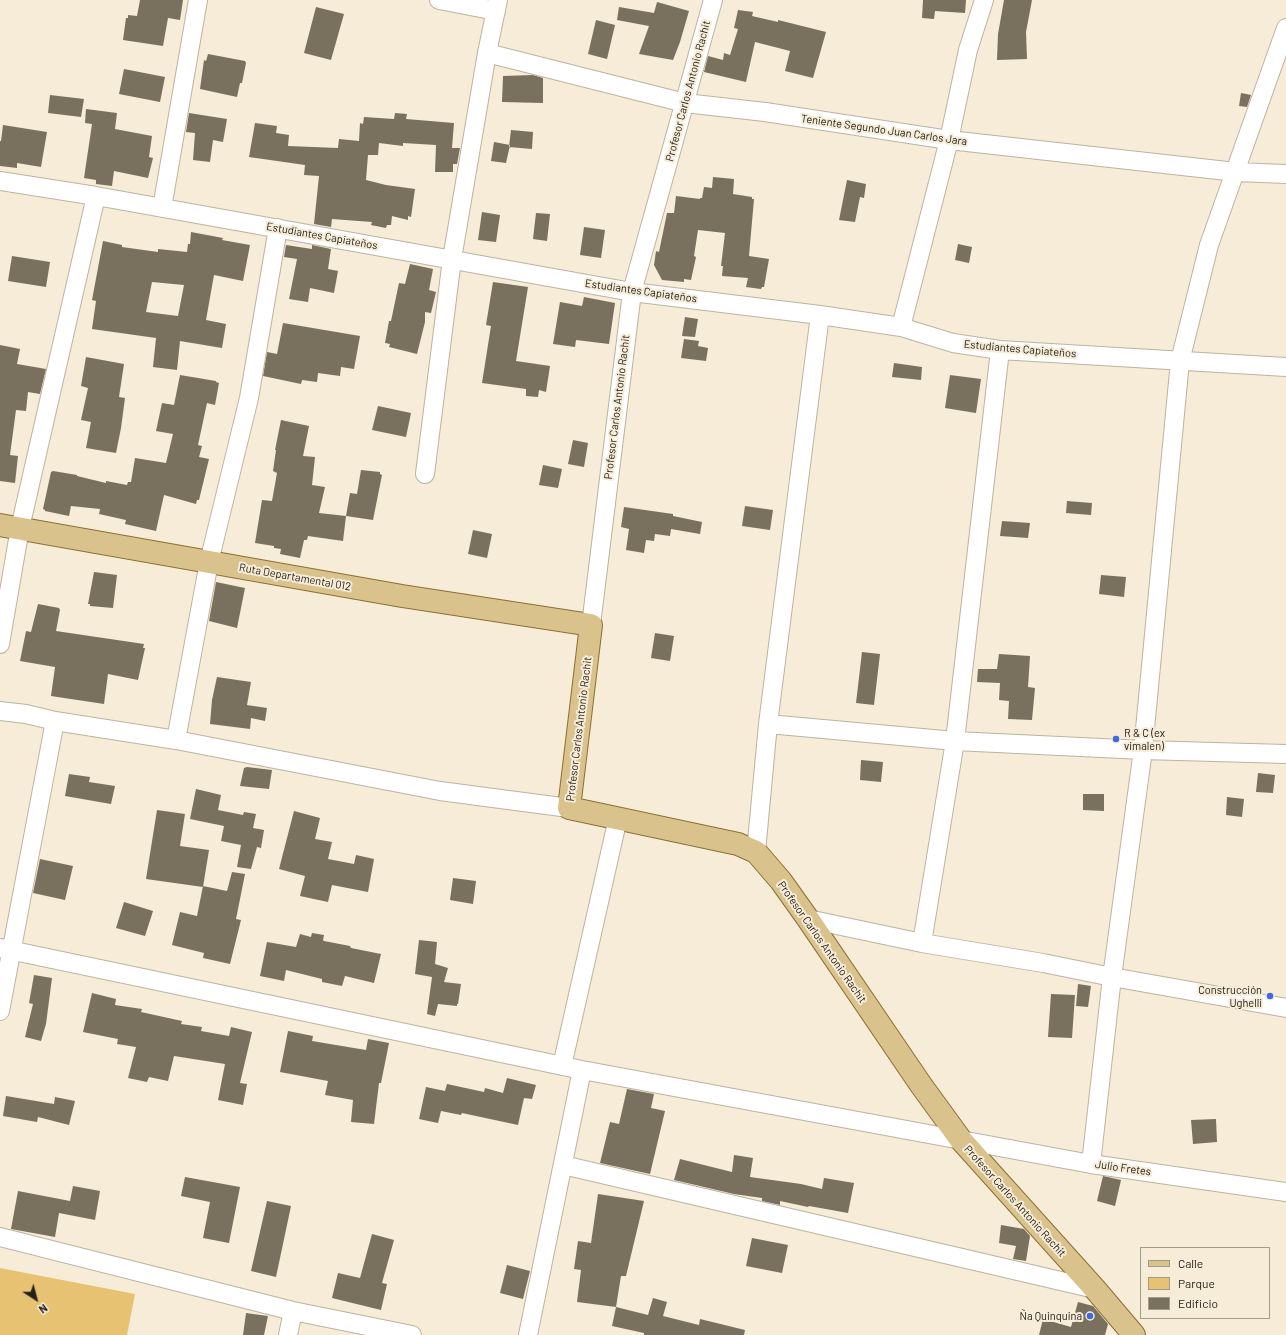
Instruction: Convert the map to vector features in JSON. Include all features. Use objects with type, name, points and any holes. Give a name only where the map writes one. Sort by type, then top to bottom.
[{"type":"main road","name":"Ruta Departamental 012","points":[[10,526],[402,596],[591,625]]},
{"type":"main road","name":"Profesor Carlos Antonio Rachit","points":[[591,625],[569,808],[738,844],[756,852],[808,919],[921,1085],[961,1140],[1095,1289],[1134,1335]]},
{"type":"street","points":[[162,208],[198,0]]},
{"type":"street","points":[[425,474],[452,260],[486,53],[497,6],[438,0]]},
{"type":"street","name":"Profesor Carlos Antonio Rachit","points":[[591,625],[632,292],[713,0]]},
{"type":"street","points":[[901,327],[949,140],[968,50],[984,0]]},
{"type":"street","points":[[1091,1164],[1112,977],[1143,750],[1180,361],[1209,245],[1286,28]]},
{"type":"street","name":"Teniente Segundo Juan Carlos Jara","points":[[486,53],[685,102],[765,112],[949,140],[1236,172],[1286,174]]},
{"type":"street","name":"Estudiantes Capiateños","points":[[0,181],[96,196],[632,292],[820,315],[901,327],[953,343],[1000,350],[1286,367]]},
{"type":"street","points":[[0,644],[10,526],[96,196]]},
{"type":"street","points":[[176,740],[209,562],[249,398],[278,228]]},
{"type":"street","points":[[756,852],[768,724],[820,315]]},
{"type":"street","points":[[922,943],[955,741],[1000,350]]},
{"type":"street","points":[[0,710],[55,721],[176,740],[440,791],[569,808]]},
{"type":"street","points":[[0,1011],[6,949],[55,721]]},
{"type":"street","points":[[768,724],[955,741],[1143,750],[1286,754]]},
{"type":"street","points":[[562,1066],[618,818]]},
{"type":"street","points":[[808,919],[922,943],[1043,963],[1112,977],[1286,1008]]},
{"type":"street","name":"Julio Fretes","points":[[6,949],[582,1070],[1091,1164],[1286,1192]]},
{"type":"street","points":[[528,1335],[582,1070]]},
{"type":"street","points":[[563,1165],[1095,1289]]},
{"type":"street","points":[[0,1237],[293,1311],[412,1335]]},
{"type":"street","points":[[288,1335],[293,1311]]},
{"type":"green space","points":[[0,1268],[135,1294],[127,1335],[0,1335]]},
{"type":"building","points":[[140,0],[183,0],[180,20],[168,18],[163,46],[123,40],[126,18],[128,18],[128,15],[137,16]]},
{"type":"building","points":[[923,0],[966,0],[965,13],[935,11],[934,19],[922,18]]},
{"type":"building","points":[[1004,0],[1032,0],[1026,32],[1027,59],[997,60],[998,34]]},
{"type":"building","points":[[657,2],[689,11],[673,60],[639,54],[649,26],[617,20],[619,7],[654,13]]},
{"type":"building","points":[[316,7],[344,14],[331,60],[304,53]]},
{"type":"building","points":[[738,10],[753,12],[752,16],[778,22],[778,20],[826,32],[813,78],[785,71],[790,51],[755,42],[746,82],[704,72],[708,56],[723,60],[724,53],[730,55],[738,29],[734,28]]},
{"type":"building","points":[[596,20],[615,25],[607,59],[588,54]]},
{"type":"building","points":[[208,54],[245,61],[246,63],[242,83],[240,83],[237,97],[200,89],[204,60],[206,61]]},
{"type":"building","points":[[124,69],[165,77],[160,102],[119,94]]},
{"type":"building","points":[[533,75],[543,78],[543,103],[502,102],[503,76]]},
{"type":"building","points":[[1241,93],[1251,95],[1247,107],[1239,106]]},
{"type":"building","points":[[50,95],[84,99],[81,117],[48,113]]},
{"type":"building","points":[[86,109],[117,113],[115,129],[152,136],[149,157],[153,158],[148,178],[114,171],[112,186],[96,184],[96,180],[84,178],[92,124],[85,123]]},
{"type":"building","points":[[189,113],[227,119],[223,142],[213,140],[210,162],[193,160],[195,133],[186,132]]},
{"type":"building","points":[[395,113],[407,114],[406,119],[454,123],[452,148],[460,148],[457,164],[453,164],[453,172],[435,172],[436,145],[403,143],[403,146],[379,143],[378,155],[368,155],[366,180],[386,185],[415,189],[411,217],[408,216],[408,220],[392,216],[391,225],[387,225],[386,228],[371,225],[372,222],[332,219],[331,227],[314,224],[319,176],[304,175],[305,165],[249,157],[255,123],[277,126],[276,133],[289,135],[288,146],[338,148],[339,139],[359,141],[360,123],[363,124],[364,117],[394,119]]},
{"type":"building","points":[[3,125],[47,132],[41,167],[17,163],[17,168],[0,166],[0,141]]},
{"type":"building","points":[[511,130],[533,132],[532,149],[509,147]]},
{"type":"building","points":[[494,142],[510,145],[506,163],[491,161]]},
{"type":"building","points":[[713,177],[734,179],[733,194],[752,197],[752,199],[754,199],[749,256],[769,259],[764,287],[761,289],[746,287],[748,278],[722,276],[723,266],[721,266],[725,233],[698,230],[694,256],[696,257],[691,280],[684,279],[684,282],[662,280],[654,265],[656,251],[659,252],[667,213],[674,213],[676,196],[702,198],[704,187],[712,188]]},
{"type":"building","points":[[847,180],[866,184],[864,198],[860,197],[855,222],[839,220]]},
{"type":"building","points":[[482,212],[500,215],[496,242],[478,240]]},
{"type":"building","points":[[536,213],[550,214],[547,241],[533,239]]},
{"type":"building","points":[[584,227],[605,230],[601,258],[580,255]]},
{"type":"building","points":[[191,232],[250,245],[243,281],[214,275],[206,320],[226,324],[222,348],[180,341],[177,370],[153,367],[156,338],[92,329],[96,301],[92,300],[103,241],[122,245],[122,247],[158,252],[158,249],[187,252],[188,244],[190,244]],"holes":[[[152,282],[184,285],[178,316],[146,312]]]},
{"type":"building","points":[[958,244],[972,247],[969,263],[955,260]]},
{"type":"building","points":[[286,245],[312,249],[312,245],[331,249],[328,269],[338,271],[334,293],[310,288],[308,302],[289,299],[297,259],[284,257]]},
{"type":"building","points":[[12,256],[50,262],[46,287],[8,281]]},
{"type":"building","points":[[410,264],[433,269],[429,290],[436,292],[431,313],[425,312],[425,322],[417,354],[389,347],[390,344],[385,343],[399,283],[405,284]]},
{"type":"building","points":[[493,282],[528,287],[516,361],[550,366],[546,392],[539,390],[538,397],[526,396],[526,389],[482,383],[491,326],[486,325]]},
{"type":"building","points":[[584,297],[615,303],[609,344],[576,340],[575,347],[553,344],[560,302],[582,306]]},
{"type":"building","points":[[685,317],[698,319],[695,337],[682,336]]},
{"type":"building","points":[[283,323],[360,336],[354,369],[341,367],[340,376],[318,373],[317,382],[302,380],[301,384],[263,376],[267,352],[277,354]]},
{"type":"building","points":[[684,339],[699,341],[698,346],[708,348],[706,361],[681,358]]},
{"type":"building","points":[[0,345],[20,349],[17,364],[46,369],[40,394],[28,392],[26,411],[16,410],[10,455],[18,456],[15,483],[0,481]]},
{"type":"building","points":[[86,357],[124,364],[119,397],[125,398],[116,453],[86,448],[91,422],[81,420],[88,388],[81,386]]},
{"type":"building","points":[[894,363],[922,367],[921,380],[892,377]]},
{"type":"building","points":[[180,375],[216,381],[219,383],[215,405],[207,403],[198,445],[202,446],[199,457],[209,459],[199,500],[197,500],[196,504],[164,495],[156,531],[125,524],[126,520],[99,514],[100,509],[71,506],[69,516],[45,511],[43,509],[51,472],[53,471],[77,475],[106,483],[106,481],[127,485],[128,482],[131,482],[135,458],[166,463],[173,434],[156,431],[162,403],[174,405]]},
{"type":"building","points":[[950,375],[981,379],[976,413],[945,408]]},
{"type":"building","points":[[378,406],[411,413],[406,437],[372,430]]},
{"type":"building","points":[[281,420],[309,426],[303,456],[315,457],[312,485],[325,487],[319,513],[346,516],[343,541],[308,536],[307,540],[304,540],[300,558],[280,554],[281,549],[274,548],[274,546],[255,543],[262,500],[272,501],[277,473],[273,471],[275,450]]},
{"type":"building","points":[[573,440],[588,443],[584,467],[568,464]]},
{"type":"building","points":[[543,465],[562,469],[558,488],[539,485]]},
{"type":"building","points":[[361,470],[380,472],[382,475],[373,520],[346,516],[350,493],[357,494]]},
{"type":"building","points":[[1067,501],[1092,503],[1091,515],[1066,513]]},
{"type":"building","points":[[745,506],[773,510],[770,530],[742,526]]},
{"type":"building","points":[[624,507],[673,514],[673,516],[702,522],[700,534],[671,529],[670,536],[655,534],[654,541],[646,540],[644,553],[626,550],[629,529],[621,527]]},
{"type":"building","points":[[1002,521],[1030,523],[1028,538],[1000,536]]},
{"type":"building","points":[[473,530],[492,534],[487,558],[468,554]]},
{"type":"building","points":[[94,572],[117,575],[113,608],[90,606],[90,604],[88,604]]},
{"type":"building","points":[[1101,575],[1126,577],[1124,597],[1099,594]]},
{"type":"building","points":[[216,582],[245,588],[237,628],[209,621]]},
{"type":"building","points":[[38,604],[59,608],[60,610],[56,631],[144,644],[143,648],[145,648],[138,680],[108,674],[104,704],[51,696],[55,667],[20,661],[26,631],[31,632]]},
{"type":"building","points":[[655,633],[674,636],[670,661],[651,658]]},
{"type":"building","points":[[862,652],[880,654],[874,705],[856,703]]},
{"type":"building","points":[[999,654],[1030,656],[1028,687],[1035,688],[1032,720],[1008,719],[1009,701],[999,700],[1000,683],[977,682],[978,669],[997,669]]},
{"type":"building","points":[[217,677],[251,682],[247,705],[267,708],[265,721],[251,718],[250,729],[210,724],[212,700]]},
{"type":"building","points":[[861,760],[883,762],[881,782],[860,780]]},
{"type":"building","points":[[247,767],[272,770],[269,789],[240,786],[244,768]]},
{"type":"building","points":[[1258,773],[1275,775],[1273,793],[1256,792]]},
{"type":"building","points":[[69,774],[90,777],[89,782],[115,786],[111,804],[65,796]]},
{"type":"building","points":[[196,789],[221,795],[218,810],[243,815],[244,812],[256,814],[253,828],[264,830],[261,848],[257,847],[251,869],[237,867],[241,845],[221,841],[224,826],[190,819]]},
{"type":"building","points":[[1083,794],[1104,794],[1104,811],[1083,810]]},
{"type":"building","points":[[1227,797],[1244,799],[1242,817],[1226,815]]},
{"type":"building","points":[[157,810],[185,814],[180,846],[209,850],[203,887],[146,879]]},
{"type":"building","points":[[294,811],[320,818],[315,839],[332,842],[328,859],[354,864],[356,855],[374,859],[368,892],[332,885],[328,902],[300,896],[305,876],[279,869]]},
{"type":"building","points":[[40,859],[73,866],[65,900],[33,893]]},
{"type":"building","points":[[232,872],[245,874],[236,919],[241,920],[230,964],[203,958],[204,953],[172,945],[180,912],[197,916],[203,886],[227,891]]},
{"type":"building","points":[[453,878],[476,881],[473,904],[450,900]]},
{"type":"building","points":[[124,902],[153,911],[145,936],[116,928]]},
{"type":"building","points":[[312,933],[324,935],[324,941],[381,954],[374,983],[345,976],[342,986],[322,982],[322,979],[286,970],[284,981],[260,976],[267,942],[296,947],[300,934],[311,937]]},
{"type":"building","points":[[419,940],[437,942],[435,964],[448,968],[444,982],[461,984],[457,1006],[438,1004],[435,1016],[427,1014],[432,977],[415,974]]},
{"type":"building","points":[[34,975],[52,978],[46,1024],[41,1041],[25,1037],[33,1004],[29,1003]]},
{"type":"building","points":[[1078,984],[1091,986],[1088,1007],[1076,1006]]},
{"type":"building","points":[[92,993],[116,999],[115,1005],[142,1009],[141,1012],[182,1021],[181,1024],[202,1027],[201,1031],[229,1036],[231,1027],[252,1032],[240,1083],[247,1084],[243,1105],[218,1100],[225,1064],[174,1056],[168,1081],[149,1077],[147,1082],[128,1078],[136,1047],[117,1044],[118,1039],[83,1032]]},
{"type":"building","points":[[1051,994],[1075,995],[1072,1038],[1048,1037]]},
{"type":"building","points":[[288,1031],[313,1036],[312,1041],[366,1050],[368,1039],[389,1043],[381,1083],[379,1083],[374,1124],[351,1122],[353,1100],[325,1095],[328,1081],[280,1072]]},
{"type":"building","points":[[507,1078],[536,1085],[532,1099],[524,1098],[518,1125],[462,1113],[461,1115],[441,1111],[438,1123],[419,1119],[426,1087],[445,1091],[447,1084],[484,1092],[485,1088],[503,1093]]},
{"type":"building","points":[[627,1089],[654,1094],[651,1108],[665,1111],[650,1174],[600,1163],[610,1122],[619,1124]]},
{"type":"building","points":[[6,1096],[54,1104],[55,1097],[75,1101],[69,1125],[38,1117],[37,1122],[3,1116]]},
{"type":"building","points":[[1216,1119],[1217,1142],[1193,1144],[1191,1120]]},
{"type":"building","points":[[734,1155],[753,1158],[750,1177],[801,1184],[822,1189],[824,1178],[854,1183],[848,1213],[780,1201],[780,1205],[762,1201],[762,1198],[734,1194],[674,1180],[680,1159],[732,1172]]},
{"type":"building","points":[[1103,1176],[1121,1180],[1115,1206],[1097,1201]]},
{"type":"building","points":[[185,1177],[240,1187],[229,1243],[203,1238],[210,1202],[181,1196]]},
{"type":"building","points":[[73,1186],[100,1191],[95,1220],[59,1213],[55,1237],[11,1229],[18,1191],[70,1201]]},
{"type":"building","points":[[598,1194],[644,1201],[626,1276],[621,1276],[616,1307],[577,1302],[581,1270],[574,1269],[578,1241],[591,1243]]},
{"type":"building","points":[[267,1201],[291,1206],[276,1277],[251,1271]]},
{"type":"building","points":[[1001,1225],[1024,1229],[1030,1236],[1026,1261],[1013,1259],[1016,1246],[999,1243]]},
{"type":"building","points":[[372,1234],[394,1240],[382,1283],[387,1284],[381,1310],[332,1298],[338,1273],[360,1278]]},
{"type":"building","points":[[752,1238],[788,1245],[782,1273],[746,1266]]},
{"type":"building","points":[[507,1265],[530,1271],[523,1299],[500,1293]]},
{"type":"building","points":[[653,1298],[667,1302],[663,1316],[699,1325],[700,1319],[745,1330],[744,1335],[644,1335],[644,1333],[612,1326],[616,1307],[648,1315]]},
{"type":"building","points":[[1078,1302],[1093,1306],[1108,1324],[1105,1335],[1039,1335],[1043,1319],[1071,1327]]},
{"type":"building","points":[[246,1313],[268,1316],[264,1335],[243,1335]]},
{"type":"place","name":"R & C (ex vimalen)","points":[[1116,739]]},
{"type":"place","name":"Construcción Ughelli","points":[[1270,996]]},
{"type":"place","name":"Ña Quinquina","points":[[1090,1316]]}]
